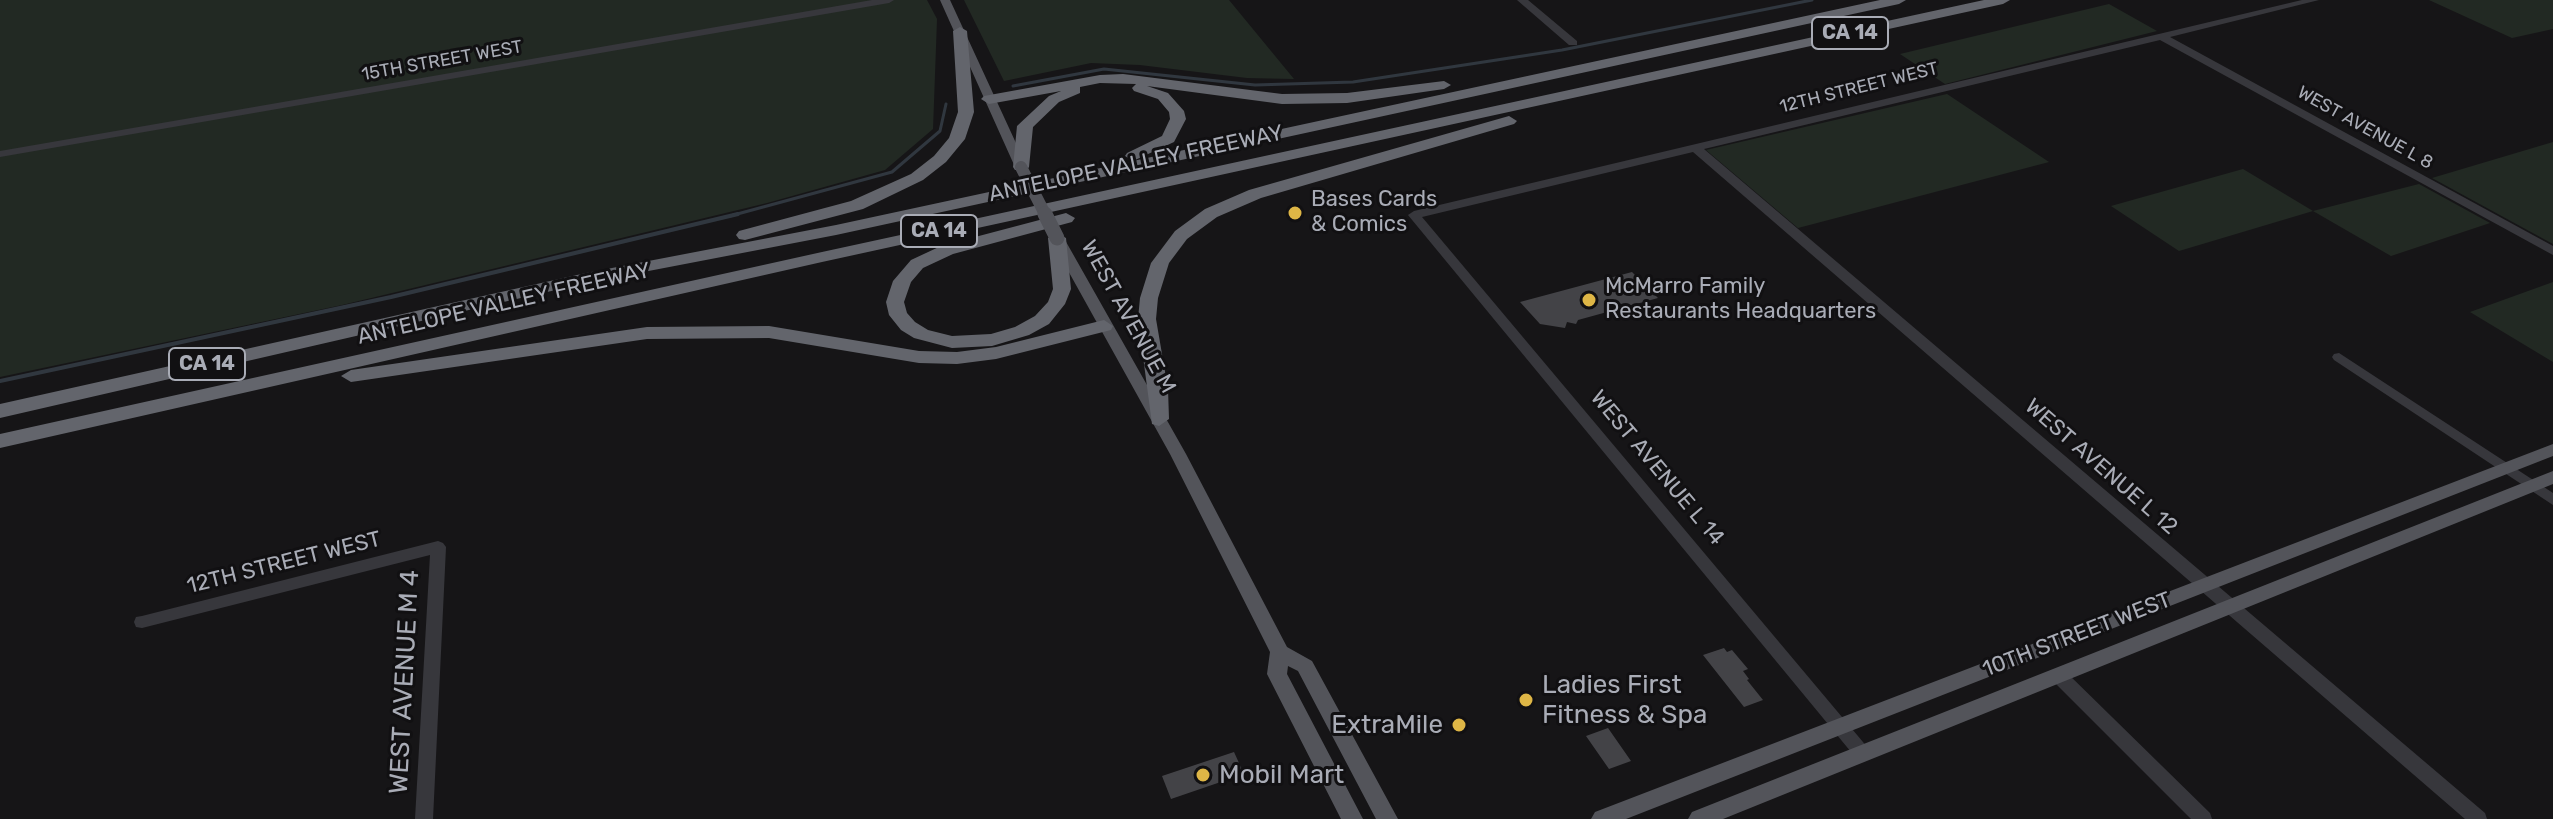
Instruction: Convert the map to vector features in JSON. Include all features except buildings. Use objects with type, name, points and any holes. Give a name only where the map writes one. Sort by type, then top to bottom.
[{"type":"highway","name":"ANTELOPE VALLEY FREEWAY","points":[[0,411],[586,278],[836,230],[1899,0]]},
{"type":"highway","name":"ANTELOPE VALLEY FREEWAY","points":[[0,441],[822,257],[2003,0]]},
{"type":"highway","points":[[586,278],[857,205],[917,177],[950,149],[963,127],[966,112],[960,31]]},
{"type":"highway","points":[[989,99],[1123,78],[1245,96],[1347,98],[1566,66],[1603,64]]},
{"type":"highway","points":[[1159,419],[1158,389],[1147,319],[1149,298],[1153,278],[1169,248],[1197,222],[1255,194],[1698,67]]},
{"type":"highway","points":[[836,230],[1141,153],[1159,145],[1174,132],[1178,119],[1176,111],[1163,96],[1128,86],[1096,86],[1068,93],[1043,107],[1025,126],[1021,167]]},
{"type":"highway","points":[[1057,238],[1062,289],[1056,304],[1042,320],[1022,331],[992,340],[952,342],[921,334],[898,315],[895,302],[902,281],[917,264],[947,250],[1360,140]]},
{"type":"highway","points":[[181,402],[647,333],[688,330],[769,332],[919,357],[947,358],[996,353],[1104,326]]},
{"type":"main road","name":"WEST AVENUE M","points":[[945,0],[1021,167],[1104,326],[1159,419],[1280,652],[1305,666],[1387,819]]},
{"type":"main road","name":"10TH STREET WEST","points":[[1602,819],[2553,450]]},
{"type":"main road","name":"10TH STREET WEST","points":[[1699,819],[2553,477]]},
{"type":"main road","name":"WEST AVENUE M","points":[[1280,652],[1277,674],[1352,819]]},
{"type":"street","name":"15TH STREET WEST","points":[[0,154],[889,0]]},
{"type":"street","points":[[1522,0],[1573,43]]},
{"type":"street","name":"12TH STREET WEST","points":[[1414,215],[2314,0]]},
{"type":"street","name":"WEST AVENUE L 8","points":[[2160,36],[2553,251]]},
{"type":"street","name":"WEST AVENUE L 12","points":[[1696,148],[2478,819]]},
{"type":"street","name":"WEST AVENUE L 14","points":[[1414,215],[1862,753]]},
{"type":"street","points":[[2339,357],[2553,500]]},
{"type":"street","name":"12TH STREET WEST","points":[[142,622],[438,547]]},
{"type":"street","name":"WEST AVENUE M 4","points":[[424,819],[438,547]]},
{"type":"street","points":[[2058,675],[2203,819]]},
{"type":"shaded area","points":[[0,0],[927,0],[937,19],[933,129],[885,170],[767,203],[342,305],[0,377]]},
{"type":"shaded area","points":[[964,0],[1229,0],[1294,79],[1247,78],[1140,65],[1091,63],[1004,81]]},
{"type":"shaded area","points":[[2429,0],[2553,0],[2553,29],[2512,38]]},
{"type":"shaded area","points":[[2109,4],[2157,31],[1945,84],[1900,54]]},
{"type":"shaded area","points":[[1947,94],[2049,162],[1798,228],[1706,150]]},
{"type":"shaded area","points":[[2553,142],[2553,244],[2432,178]]},
{"type":"shaded area","points":[[2243,169],[2313,211],[2179,251],[2111,206]]},
{"type":"shaded area","points":[[2419,184],[2490,223],[2391,256],[2313,211]]},
{"type":"shaded area","points":[[2553,282],[2553,362],[2470,312]]},
{"type":"waterway","points":[[1013,86],[1104,69],[1255,85],[1353,82],[1562,50],[1812,0]]},
{"type":"waterway","points":[[733,215],[892,172],[940,131],[946,104]]},
{"type":"waterway","points":[[733,215],[738,214]]},
{"type":"waterway","points":[[0,381],[391,297],[733,215]]},
{"type":"place","name":"Bases Cards & Comics","points":[[1295,213]]},
{"type":"place","name":"McMarro Family Restaurants Headquarters","points":[[1589,300]]},
{"type":"place","name":"Ladies First Fitness & Spa","points":[[1526,700]]},
{"type":"place","name":"ExtraMile","points":[[1459,725]]},
{"type":"place","name":"Mobil Mart","points":[[1203,775]]}]
